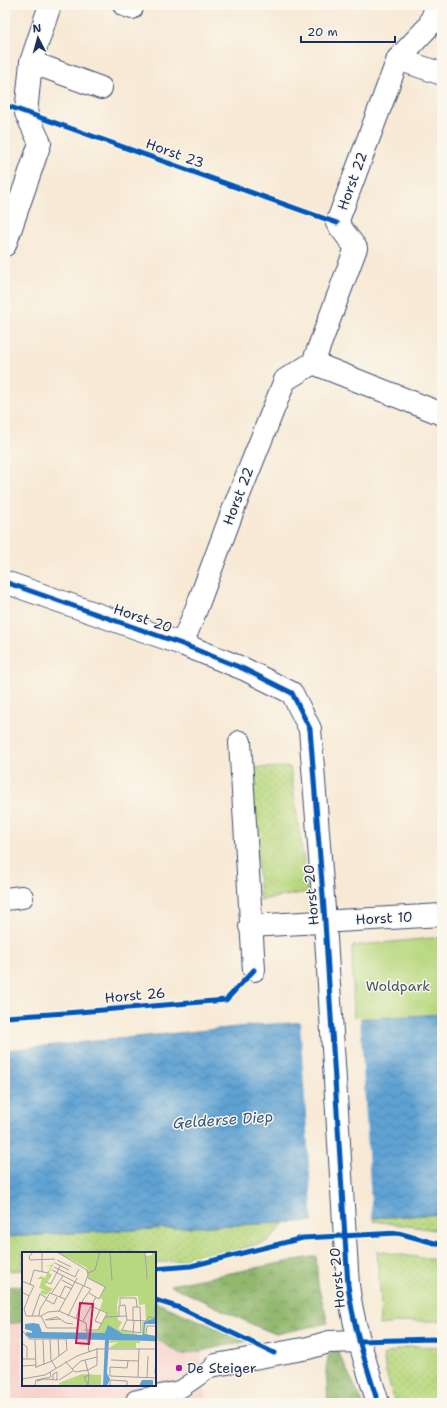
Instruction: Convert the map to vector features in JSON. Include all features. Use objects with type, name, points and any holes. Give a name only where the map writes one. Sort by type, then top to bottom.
[{"type":"street","points":[[5,245],[40,143],[26,113],[31,62],[50,5]]},
{"type":"street","name":"Horst 22","points":[[182,644],[285,380],[313,363],[356,248],[336,223],[398,59],[429,26],[437,5]]},
{"type":"street","points":[[398,59],[442,74]]},
{"type":"street","points":[[31,62],[101,88]]},
{"type":"street","points":[[313,363],[442,414]]},
{"type":"street","name":"Horst 20","points":[[5,582],[182,644],[244,668],[292,693],[310,729],[325,922],[348,1285],[351,1311],[378,1403]]},
{"type":"street","points":[[240,742],[250,926],[254,970]]},
{"type":"street","name":"Horst 10","points":[[325,922],[442,915]]},
{"type":"street","name":"Horst 20","points":[[250,926],[325,922]]},
{"type":"street","points":[[216,1365],[308,1348],[329,1342],[359,1341]]},
{"type":"lane","points":[[135,1399],[181,1389],[216,1365]]},
{"type":"shaded area","name":"De Steiger","points":[[22,1305],[22,1386],[156,1386],[156,1330],[201,1351],[207,1403],[5,1403],[5,1307]]},
{"type":"green space","points":[[290,767],[308,892],[260,900],[251,768]]},
{"type":"green space","name":"Woldpark","points":[[442,937],[442,1205],[359,1208],[352,946]]},
{"type":"green space","points":[[442,1214],[442,1231],[374,1221],[374,1218]]},
{"type":"green space","points":[[284,1223],[268,1241],[210,1258],[156,1263],[156,1252],[22,1252],[22,1270],[5,1271],[5,1237]]},
{"type":"green space","points":[[377,1251],[442,1261],[442,1321],[415,1321],[379,1325],[381,1302]]},
{"type":"green space","points":[[316,1256],[318,1285],[328,1323],[276,1334],[170,1285]]},
{"type":"green space","points":[[22,1286],[22,1322],[5,1324],[5,1287]]},
{"type":"green space","points":[[156,1302],[247,1341],[182,1355],[156,1339]]},
{"type":"green space","points":[[335,1346],[363,1403],[328,1403],[326,1370],[328,1357]]},
{"type":"green space","points":[[409,1346],[442,1347],[442,1403],[395,1403],[386,1372],[383,1355]]},
{"type":"water","name":"Gelderse Diep","points":[[442,1014],[442,1214],[5,1237],[5,1050],[258,1025]]},
{"type":"pier","points":[[360,1017],[372,1220],[313,1223],[300,1021]]},
{"type":"cycle path","name":"Horst 23","points":[[5,105],[337,223]]},
{"type":"cycle path","points":[[5,582],[182,644],[244,669],[292,693],[310,729],[325,922],[348,1285],[357,1330],[378,1403]]},
{"type":"cycle path","name":"Horst 26","points":[[5,1017],[226,1000],[254,970]]},
{"type":"cycle path","points":[[156,1269],[191,1266],[303,1238],[398,1233],[442,1245]]},
{"type":"cycle path","points":[[156,1300],[180,1308],[274,1353]]},
{"type":"cycle path","points":[[359,1341],[434,1339],[442,1341]]},
{"type":"place","name":"De Steiger","points":[[179,1368]]}]
